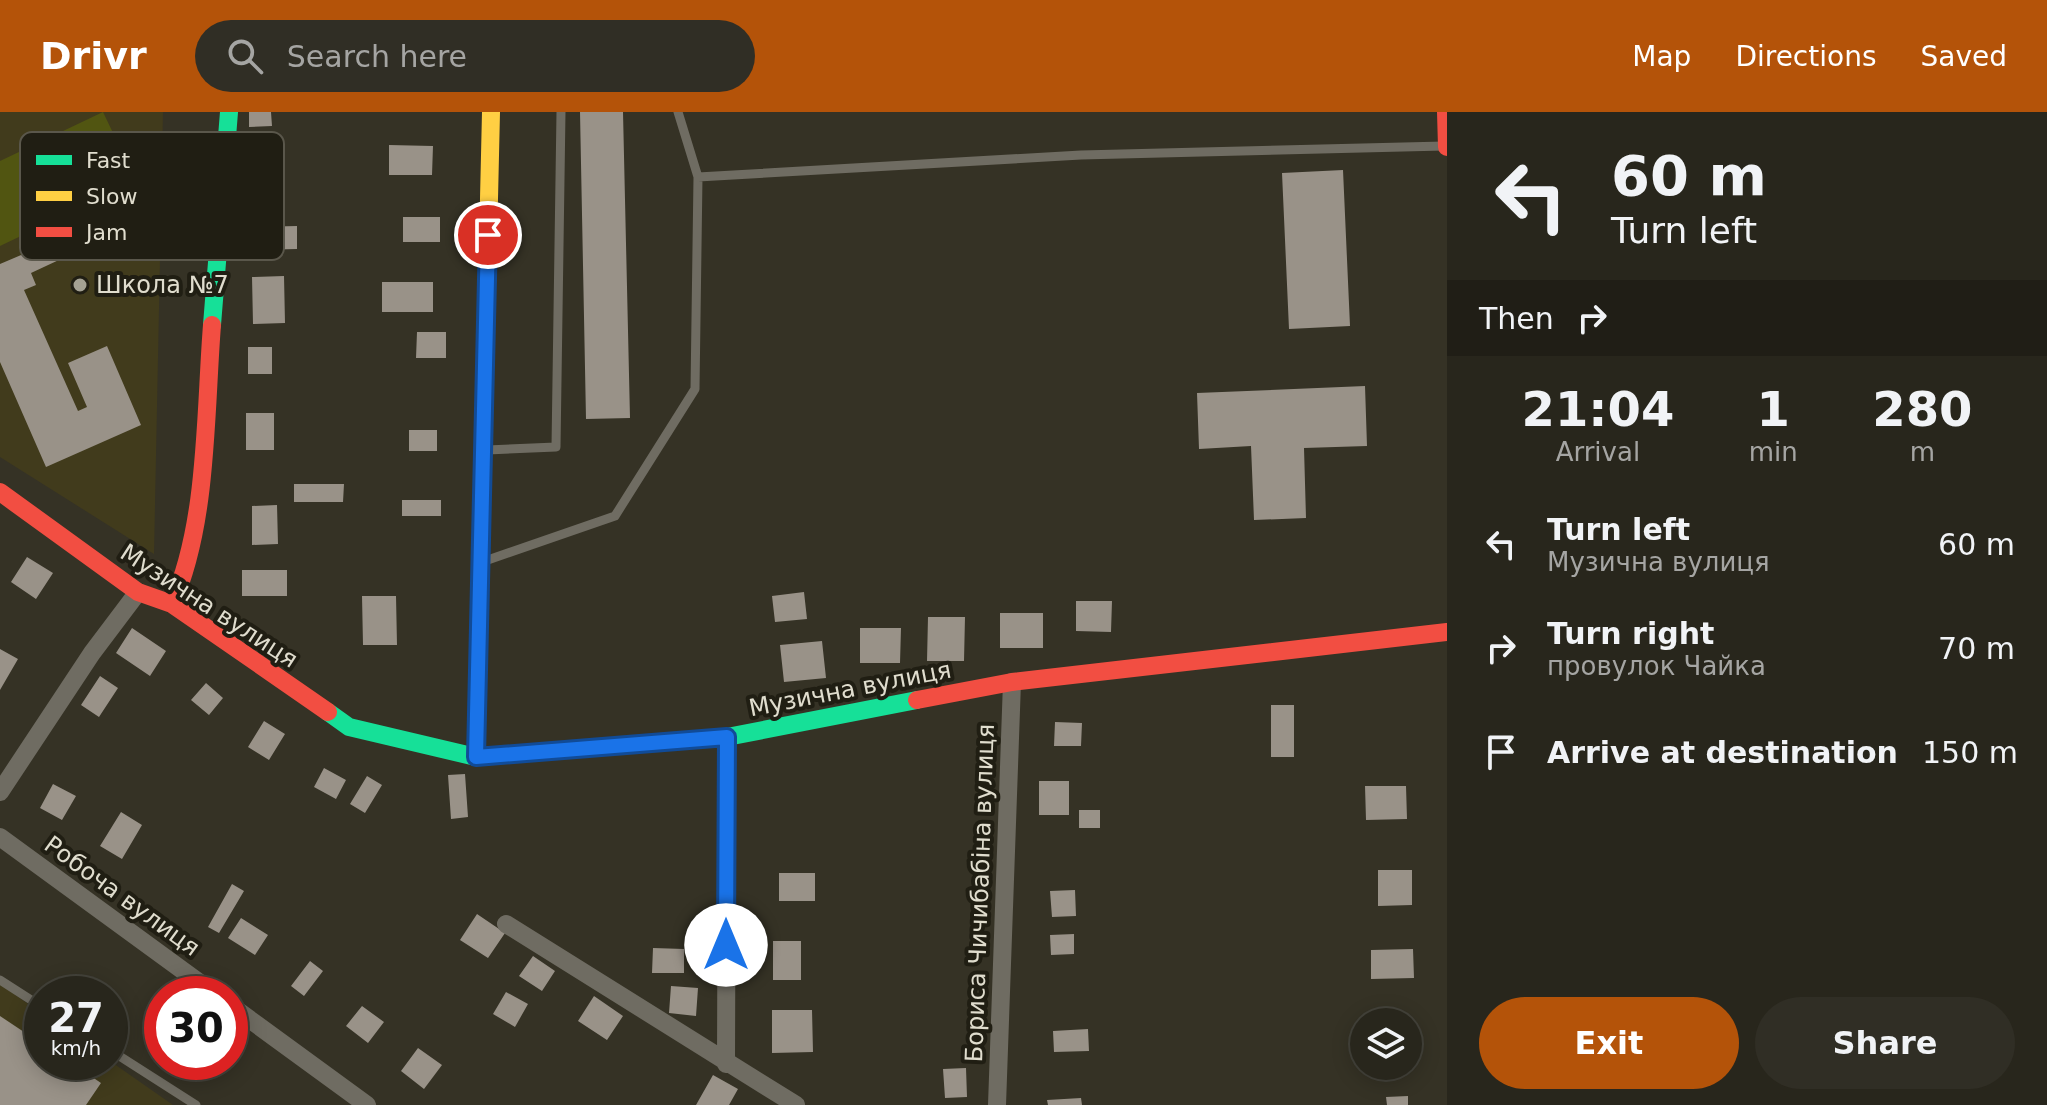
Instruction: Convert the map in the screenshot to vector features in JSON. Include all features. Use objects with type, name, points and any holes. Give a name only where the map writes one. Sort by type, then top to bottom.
[{"type":"street","points":[[227,132],[229,112]]},
{"type":"street","points":[[476,757],[491,112]]},
{"type":"street","points":[[1446,112],[1447,146]]},
{"type":"street","points":[[172,604],[186,573],[195,531],[217,260]]},
{"type":"street","name":"Музична вулиця","points":[[0,492],[138,592],[172,604],[349,727],[476,757],[727,737],[1012,682],[1447,632]]},
{"type":"street","points":[[0,792],[92,653],[138,592]]},
{"type":"street","name":"Бориса Чичибабіна вулиця","points":[[997,1105],[1012,682]]},
{"type":"street","points":[[726,1064],[727,737]]},
{"type":"street","name":"Робоча вулиця","points":[[0,837],[190,976]]},
{"type":"street","points":[[506,924],[796,1105]]},
{"type":"street","points":[[248,1018],[367,1105]]},
{"type":"lane","points":[[483,450],[556,447],[561,112]]},
{"type":"lane","points":[[481,562],[615,516],[695,389],[698,177],[678,112]]},
{"type":"lane","points":[[698,177],[1081,155],[1447,146]]},
{"type":"lane","points":[[0,980],[24,995]]},
{"type":"lane","points":[[128,1062],[196,1105]]},
{"type":"shaded area","name":"Школа №7","points":[[0,112],[163,112],[163,132],[20,132],[20,260],[160,260],[154,554],[0,457]]},
{"type":"shaded area","points":[[103,112],[113,132],[61,132]]},
{"type":"shaded area","points":[[20,151],[20,236],[0,246],[0,161]]},
{"type":"shaded area","points":[[0,984],[24,1001],[24,1080],[128,1080],[128,1074],[173,1105],[0,1105]]},
{"type":"building","points":[[249,112],[271,112],[272,126],[249,127]]},
{"type":"building","points":[[580,112],[623,112],[630,418],[586,419]]},
{"type":"building","points":[[389,145],[433,146],[432,175],[389,175]]},
{"type":"building","points":[[1343,170],[1350,326],[1289,329],[1282,173]]},
{"type":"building","points":[[403,217],[440,217],[440,242],[403,242]]},
{"type":"building","points":[[284,226],[297,226],[297,249],[284,249]]},
{"type":"building","points":[[20,255],[20,260],[59,260],[31,273],[36,285],[24,290],[78,411],[87,407],[68,363],[107,346],[141,425],[46,467],[0,362],[0,264]]},
{"type":"building","points":[[284,276],[285,323],[253,324],[252,277]]},
{"type":"building","points":[[382,282],[433,282],[433,312],[382,312]]},
{"type":"building","points":[[417,332],[446,332],[446,358],[416,358]]},
{"type":"building","points":[[248,347],[272,347],[272,374],[248,374]]},
{"type":"building","points":[[1365,386],[1367,446],[1304,448],[1306,518],[1254,520],[1251,446],[1199,449],[1197,393]]},
{"type":"building","points":[[246,413],[274,413],[274,450],[246,450]]},
{"type":"building","points":[[409,430],[437,430],[437,451],[409,451]]},
{"type":"building","points":[[294,484],[344,484],[343,502],[294,502]]},
{"type":"building","points":[[402,500],[441,500],[441,516],[402,516]]},
{"type":"building","points":[[277,505],[278,544],[252,545],[252,506]]},
{"type":"building","points":[[27,557],[53,573],[36,599],[11,582]]},
{"type":"building","points":[[242,570],[287,570],[287,596],[242,596]]},
{"type":"building","points":[[804,592],[807,619],[775,622],[772,596]]},
{"type":"building","points":[[362,596],[396,596],[397,645],[363,645]]},
{"type":"building","points":[[1076,601],[1112,601],[1111,632],[1076,631]]},
{"type":"building","points":[[1000,613],[1043,613],[1043,648],[1000,648]]},
{"type":"building","points":[[928,617],[965,617],[964,661],[927,661]]},
{"type":"building","points":[[132,628],[166,651],[150,676],[116,653]]},
{"type":"building","points":[[860,628],[901,628],[900,663],[860,663]]},
{"type":"building","points":[[822,641],[826,678],[784,682],[780,645]]},
{"type":"building","points":[[0,649],[18,659],[0,690]]},
{"type":"building","points":[[100,676],[118,688],[99,717],[81,705]]},
{"type":"building","points":[[206,683],[223,698],[209,715],[191,700]]},
{"type":"building","points":[[1271,705],[1294,705],[1294,757],[1271,757]]},
{"type":"building","points":[[264,721],[285,734],[269,760],[248,747]]},
{"type":"building","points":[[1055,722],[1082,723],[1081,746],[1054,746]]},
{"type":"building","points":[[324,768],[346,780],[336,799],[314,787]]},
{"type":"building","points":[[465,774],[468,817],[451,819],[448,775]]},
{"type":"building","points":[[367,776],[382,785],[365,813],[350,804]]},
{"type":"building","points":[[1039,781],[1069,781],[1069,815],[1039,815]]},
{"type":"building","points":[[53,784],[76,796],[62,820],[40,808]]},
{"type":"building","points":[[1365,786],[1406,786],[1407,819],[1366,820]]},
{"type":"building","points":[[1079,810],[1100,810],[1100,828],[1079,828]]},
{"type":"building","points":[[121,812],[142,825],[122,859],[100,846]]},
{"type":"building","points":[[1378,870],[1412,870],[1412,905],[1378,906]]},
{"type":"building","points":[[779,873],[815,873],[815,901],[779,901]]},
{"type":"building","points":[[232,884],[244,891],[219,933],[208,927]]},
{"type":"building","points":[[1075,890],[1076,916],[1052,917],[1050,891]]},
{"type":"building","points":[[477,914],[505,933],[488,958],[460,940]]},
{"type":"building","points":[[241,918],[268,935],[255,955],[228,938]]},
{"type":"building","points":[[1074,934],[1074,954],[1051,955],[1050,935]]},
{"type":"building","points":[[773,941],[801,941],[801,980],[773,980]]},
{"type":"building","points":[[653,948],[684,949],[684,973],[652,973]]},
{"type":"building","points":[[1413,949],[1414,978],[1371,979],[1371,950]]},
{"type":"building","points":[[533,956],[555,971],[542,991],[519,976]]},
{"type":"building","points":[[310,961],[323,971],[304,996],[291,986]]},
{"type":"building","points":[[671,986],[698,988],[696,1016],[669,1013]]},
{"type":"building","points":[[506,992],[528,1004],[515,1027],[493,1014]]},
{"type":"building","points":[[594,996],[623,1016],[607,1040],[578,1021]]},
{"type":"building","points":[[362,1006],[384,1022],[368,1043],[346,1026]]},
{"type":"building","points":[[772,1010],[812,1010],[813,1052],[772,1053]]},
{"type":"building","points":[[0,1016],[24,1032],[24,1080],[97,1080],[101,1083],[86,1105],[0,1105]]},
{"type":"building","points":[[1088,1029],[1089,1051],[1054,1052],[1053,1031]]},
{"type":"building","points":[[418,1048],[442,1065],[424,1089],[401,1071]]},
{"type":"building","points":[[966,1068],[967,1097],[945,1098],[943,1069]]},
{"type":"building","points":[[713,1075],[738,1089],[729,1105],[696,1105]]},
{"type":"building","points":[[1408,1096],[1408,1105],[1387,1105],[1386,1097]]},
{"type":"building","points":[[1081,1098],[1082,1105],[1048,1105],[1047,1100]]},
{"type":"traffic: fast","points":[[227,132],[229,112]]},
{"type":"traffic: fast","points":[[212,325],[217,260]]},
{"type":"traffic: fast","points":[[476,757],[487,285]]},
{"type":"traffic: fast","points":[[328,712],[349,727],[476,757],[727,737],[917,700]]},
{"type":"traffic: slow","points":[[487,285],[491,112]]},
{"type":"traffic: jam","points":[[1446,112],[1447,147]]},
{"type":"traffic: jam","points":[[172,604],[184,573],[199,504],[212,325]]},
{"type":"traffic: jam","points":[[0,492],[138,592],[172,604],[328,712]]},
{"type":"traffic: jam","points":[[917,700],[1012,682],[1447,632]]},
{"type":"place","name":"Школа №7","points":[[80,285]]},
{"type":"route","points":[[488,235],[476,757],[727,737],[726,945]]}]
